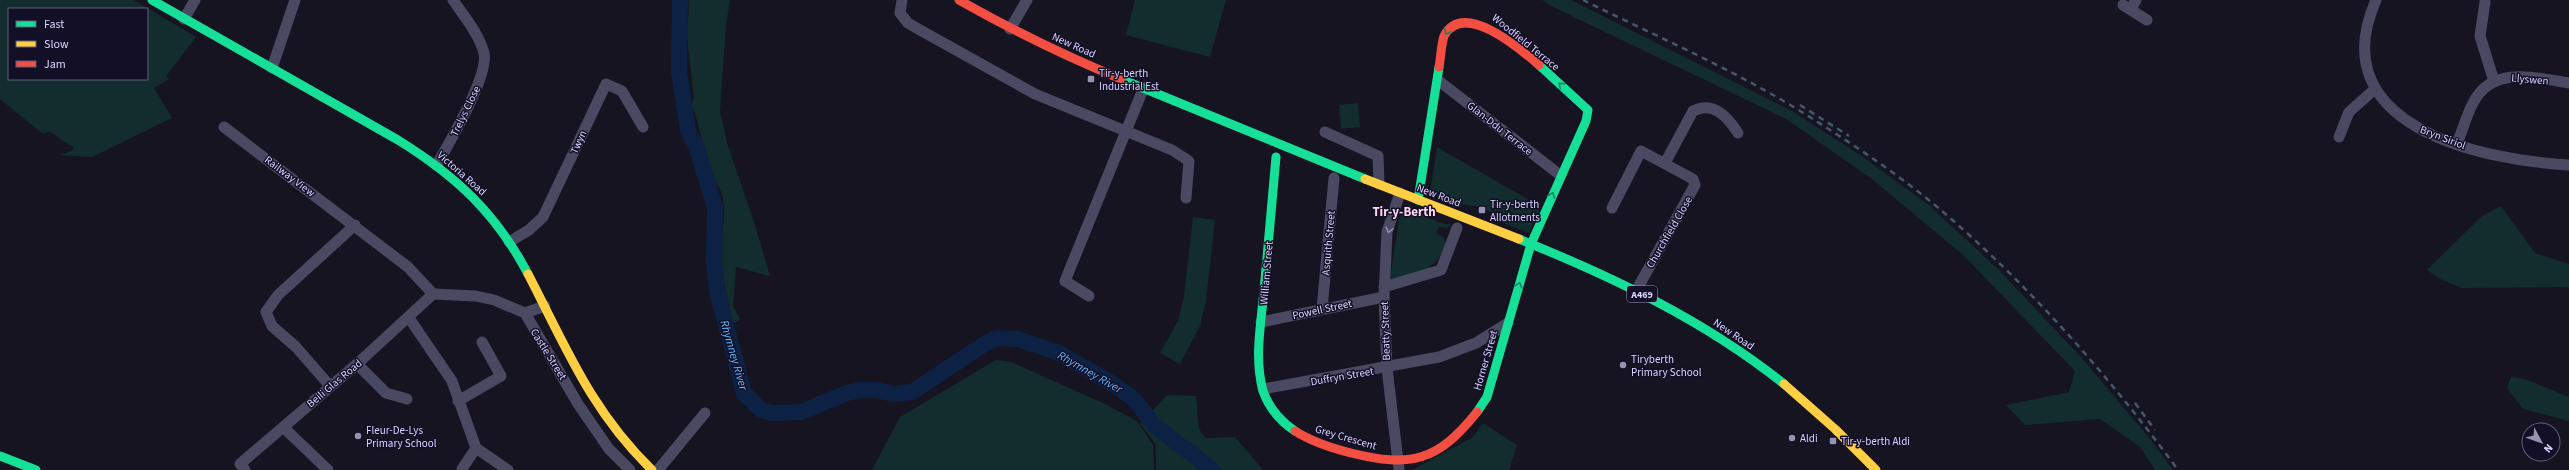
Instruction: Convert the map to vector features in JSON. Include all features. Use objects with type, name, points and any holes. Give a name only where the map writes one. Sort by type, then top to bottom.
[{"type":"main road","name":"Victoria Road","points":[[152,0],[390,135],[437,165],[485,209],[510,242],[532,278],[564,347],[600,411],[620,437],[652,470]]},
{"type":"main road","name":"New Road","points":[[959,0],[1010,29],[1081,62],[1418,200],[1531,244],[1636,291],[1697,323],[1746,356],[1832,426],[1876,470]]},
{"type":"main road","name":"Woodfield Terrace","points":[[1418,200],[1439,81],[1444,37],[1454,22],[1459,18],[1477,18],[1511,41],[1588,110],[1586,121],[1560,175],[1531,244]]},
{"type":"main road","name":"William Street","points":[[1263,389],[1258,356],[1276,157]]},
{"type":"main road","name":"Horner Street","points":[[1399,466],[1441,446],[1464,429],[1477,414],[1493,380],[1531,244]]},
{"type":"main road","name":"Grey Crescent","points":[[1263,389],[1269,406],[1278,417],[1310,441],[1399,466]]},
{"type":"main road","points":[[0,456],[36,470]]},
{"type":"street","points":[[184,19],[195,0]]},
{"type":"street","points":[[272,68],[295,0]]},
{"type":"street","name":"Trelys Close","points":[[437,165],[483,70],[484,54],[473,30],[453,0]]},
{"type":"street","points":[[902,0],[900,13],[908,23],[920,30],[1035,94],[1124,132],[1172,150],[1189,161],[1186,198]]},
{"type":"street","points":[[1010,29],[1027,0]]},
{"type":"street","name":"Bryn Siriol","points":[[2376,0],[2365,30],[2363,49],[2366,72],[2375,89],[2389,107],[2410,123],[2439,138],[2487,154],[2529,163],[2569,165]]},
{"type":"street","points":[[2485,2],[2480,36],[2494,81]]},
{"type":"street","points":[[2130,5],[2147,20]]},
{"type":"street","name":"Llyswen","points":[[2457,143],[2473,103],[2482,89],[2494,81],[2505,77],[2529,77],[2569,83]]},
{"type":"street","name":"Glan-Ddu Terrace","points":[[1439,81],[1560,175]]},
{"type":"street","name":"Twyn","points":[[510,242],[529,230],[543,217],[606,84],[622,91],[643,127]]},
{"type":"street","points":[[1089,296],[1065,281],[1124,132],[1144,87]]},
{"type":"street","points":[[2339,137],[2349,112],[2375,89]]},
{"type":"street","points":[[1665,163],[1693,111],[1697,109],[1711,108],[1722,113],[1729,119],[1738,133]]},
{"type":"street","name":"Railway View","points":[[224,127],[355,225],[408,267],[433,294]]},
{"type":"street","points":[[1324,132],[1378,156],[1379,184]]},
{"type":"street","name":"Churchfield Close","points":[[1612,208],[1641,151],[1693,179],[1695,185],[1636,291]]},
{"type":"street","name":"Asquith Street","points":[[1322,309],[1334,178]]},
{"type":"street","name":"Beatty Street","points":[[1399,466],[1387,368],[1384,292],[1387,232],[1400,192]]},
{"type":"street","points":[[330,386],[296,347],[272,326],[266,312],[278,295],[355,225]]},
{"type":"street","name":"Powell Street","points":[[1261,322],[1322,309],[1384,292],[1440,270],[1457,228]]},
{"type":"street","points":[[433,294],[476,296],[494,300],[525,313],[545,306]]},
{"type":"street","name":"Beili Glas Road","points":[[245,470],[240,464],[357,364],[409,318],[433,294]]},
{"type":"street","name":"Castle Street","points":[[525,313],[578,404],[609,449],[630,470]]},
{"type":"street","points":[[409,318],[441,362],[452,381],[476,448],[508,470]]},
{"type":"street","name":"Duffryn Street","points":[[1263,389],[1422,361],[1454,352],[1508,323]]},
{"type":"street","points":[[534,330],[564,347]]},
{"type":"street","points":[[458,401],[501,376],[482,342]]},
{"type":"street","points":[[357,364],[386,394],[408,399]]},
{"type":"street","points":[[658,470],[705,413]]},
{"type":"street","points":[[283,427],[328,470]]},
{"type":"street","points":[[462,469],[476,448]]},
{"type":"green space","points":[[0,0],[134,0],[147,8],[8,8],[8,80],[148,80],[148,8],[196,37],[166,76],[169,79],[154,88],[172,118],[92,157],[60,155],[71,151],[74,148],[50,132],[43,134],[0,99]]},
{"type":"green space","points":[[689,0],[730,0],[726,25],[720,111],[727,143],[754,222],[770,276],[736,267],[733,306],[740,319],[733,324],[721,254],[724,204],[718,185],[712,178],[695,113],[690,104],[694,99],[687,37]]},
{"type":"green space","points":[[1135,0],[1226,0],[1210,57],[1126,35]]},
{"type":"green space","points":[[1542,0],[1571,0],[1792,111],[1863,157],[1930,206],[1999,270],[2081,357],[2151,440],[2173,470],[2155,470],[2140,447],[2100,419],[2025,425],[2006,405],[2069,392],[2075,371],[1962,254],[1872,179],[1786,119],[1553,7]]},
{"type":"green space","points":[[1358,103],[1360,127],[1341,129],[1339,105]]},
{"type":"green space","points":[[1437,147],[1541,207],[1529,233],[1503,223],[1497,216],[1480,207],[1454,203],[1430,193]]},
{"type":"green space","points":[[1409,204],[1428,218],[1445,224],[1451,224],[1447,228],[1439,227],[1436,233],[1444,238],[1446,245],[1436,262],[1430,267],[1417,273],[1390,279],[1399,219]]},
{"type":"green space","points":[[2501,206],[2535,253],[2569,264],[2569,287],[2462,288],[2440,279],[2427,270],[2482,216]]},
{"type":"green space","points":[[1193,217],[1215,220],[1206,301],[1200,326],[1180,364],[1160,353],[1178,321],[1184,297]]},
{"type":"green space","points":[[996,360],[1011,362],[1105,404],[1137,421],[1153,445],[1154,470],[872,470],[900,417]]},
{"type":"green space","points":[[2511,377],[2525,379],[2569,397],[2569,421],[2523,409],[2507,388]]},
{"type":"green space","points":[[1167,395],[1196,396],[1199,429],[1206,438],[1235,437],[1263,470],[1156,470],[1156,444],[1140,424]]},
{"type":"green space","points":[[1483,423],[1517,445],[1509,470],[1412,470],[1473,437]]},
{"type":"waterway","name":"Rhymney River","points":[[680,0],[679,72],[688,131],[696,146],[715,207],[714,262],[717,291],[744,393],[761,410],[773,413],[801,412],[847,393],[860,390],[876,390],[893,394],[912,392],[983,345],[997,338],[1018,339],[1059,353],[1113,384],[1134,399],[1155,426],[1213,470]]},
{"type":"railway","points":[[1583,0],[1700,56],[1786,102],[1887,168],[1930,201],[1965,231],[2031,294],[2122,397],[2178,470]]},
{"type":"railway","points":[[1800,105],[1849,136]]},
{"type":"railway","points":[[2135,403],[2155,430]]},
{"type":"traffic: fast","points":[[152,0],[398,140],[419,154],[456,182],[488,214],[516,252],[528,274]]},
{"type":"traffic: fast","points":[[1477,412],[1487,397],[1531,244],[1586,121],[1588,110],[1539,65]]},
{"type":"traffic: fast","points":[[1418,200],[1439,67]]},
{"type":"traffic: fast","points":[[1121,79],[1365,179]]},
{"type":"traffic: fast","points":[[1276,157],[1260,328],[1259,366],[1260,379],[1268,403],[1280,418],[1295,431]]},
{"type":"traffic: fast","points":[[1519,239],[1623,285],[1690,320],[1754,361],[1784,384]]},
{"type":"traffic: fast","points":[[0,456],[36,470]]},
{"type":"traffic: slow","points":[[1365,179],[1519,239]]},
{"type":"traffic: slow","points":[[528,274],[568,353],[596,401],[612,425],[652,470]]},
{"type":"traffic: slow","points":[[1784,384],[1835,429],[1876,470]]},
{"type":"traffic: jam","points":[[959,0],[1039,42],[1121,79]]},
{"type":"traffic: jam","points":[[1439,67],[1444,36],[1453,26],[1464,23],[1477,25],[1491,30],[1505,38],[1539,65]]},
{"type":"traffic: jam","points":[[1295,431],[1322,444],[1351,453],[1372,458],[1407,460],[1436,450],[1449,441],[1477,412]]},
{"type":"place","name":"Tir-y-berth Industrial Est","points":[[1091,79]]},
{"type":"place","name":"Tir-y-berth Allotments","points":[[1482,210]]},
{"type":"place","name":"Tiryberth Primary School","points":[[1623,365]]},
{"type":"place","name":"Fleur-De-Lys Primary School","points":[[358,436]]},
{"type":"place","name":"Aldi","points":[[1792,438]]},
{"type":"place","name":"Tir-y-berth Aldi","points":[[1833,441]]},
{"type":"district","name":"Tir-y-Berth","points":[[1404,211]]}]
